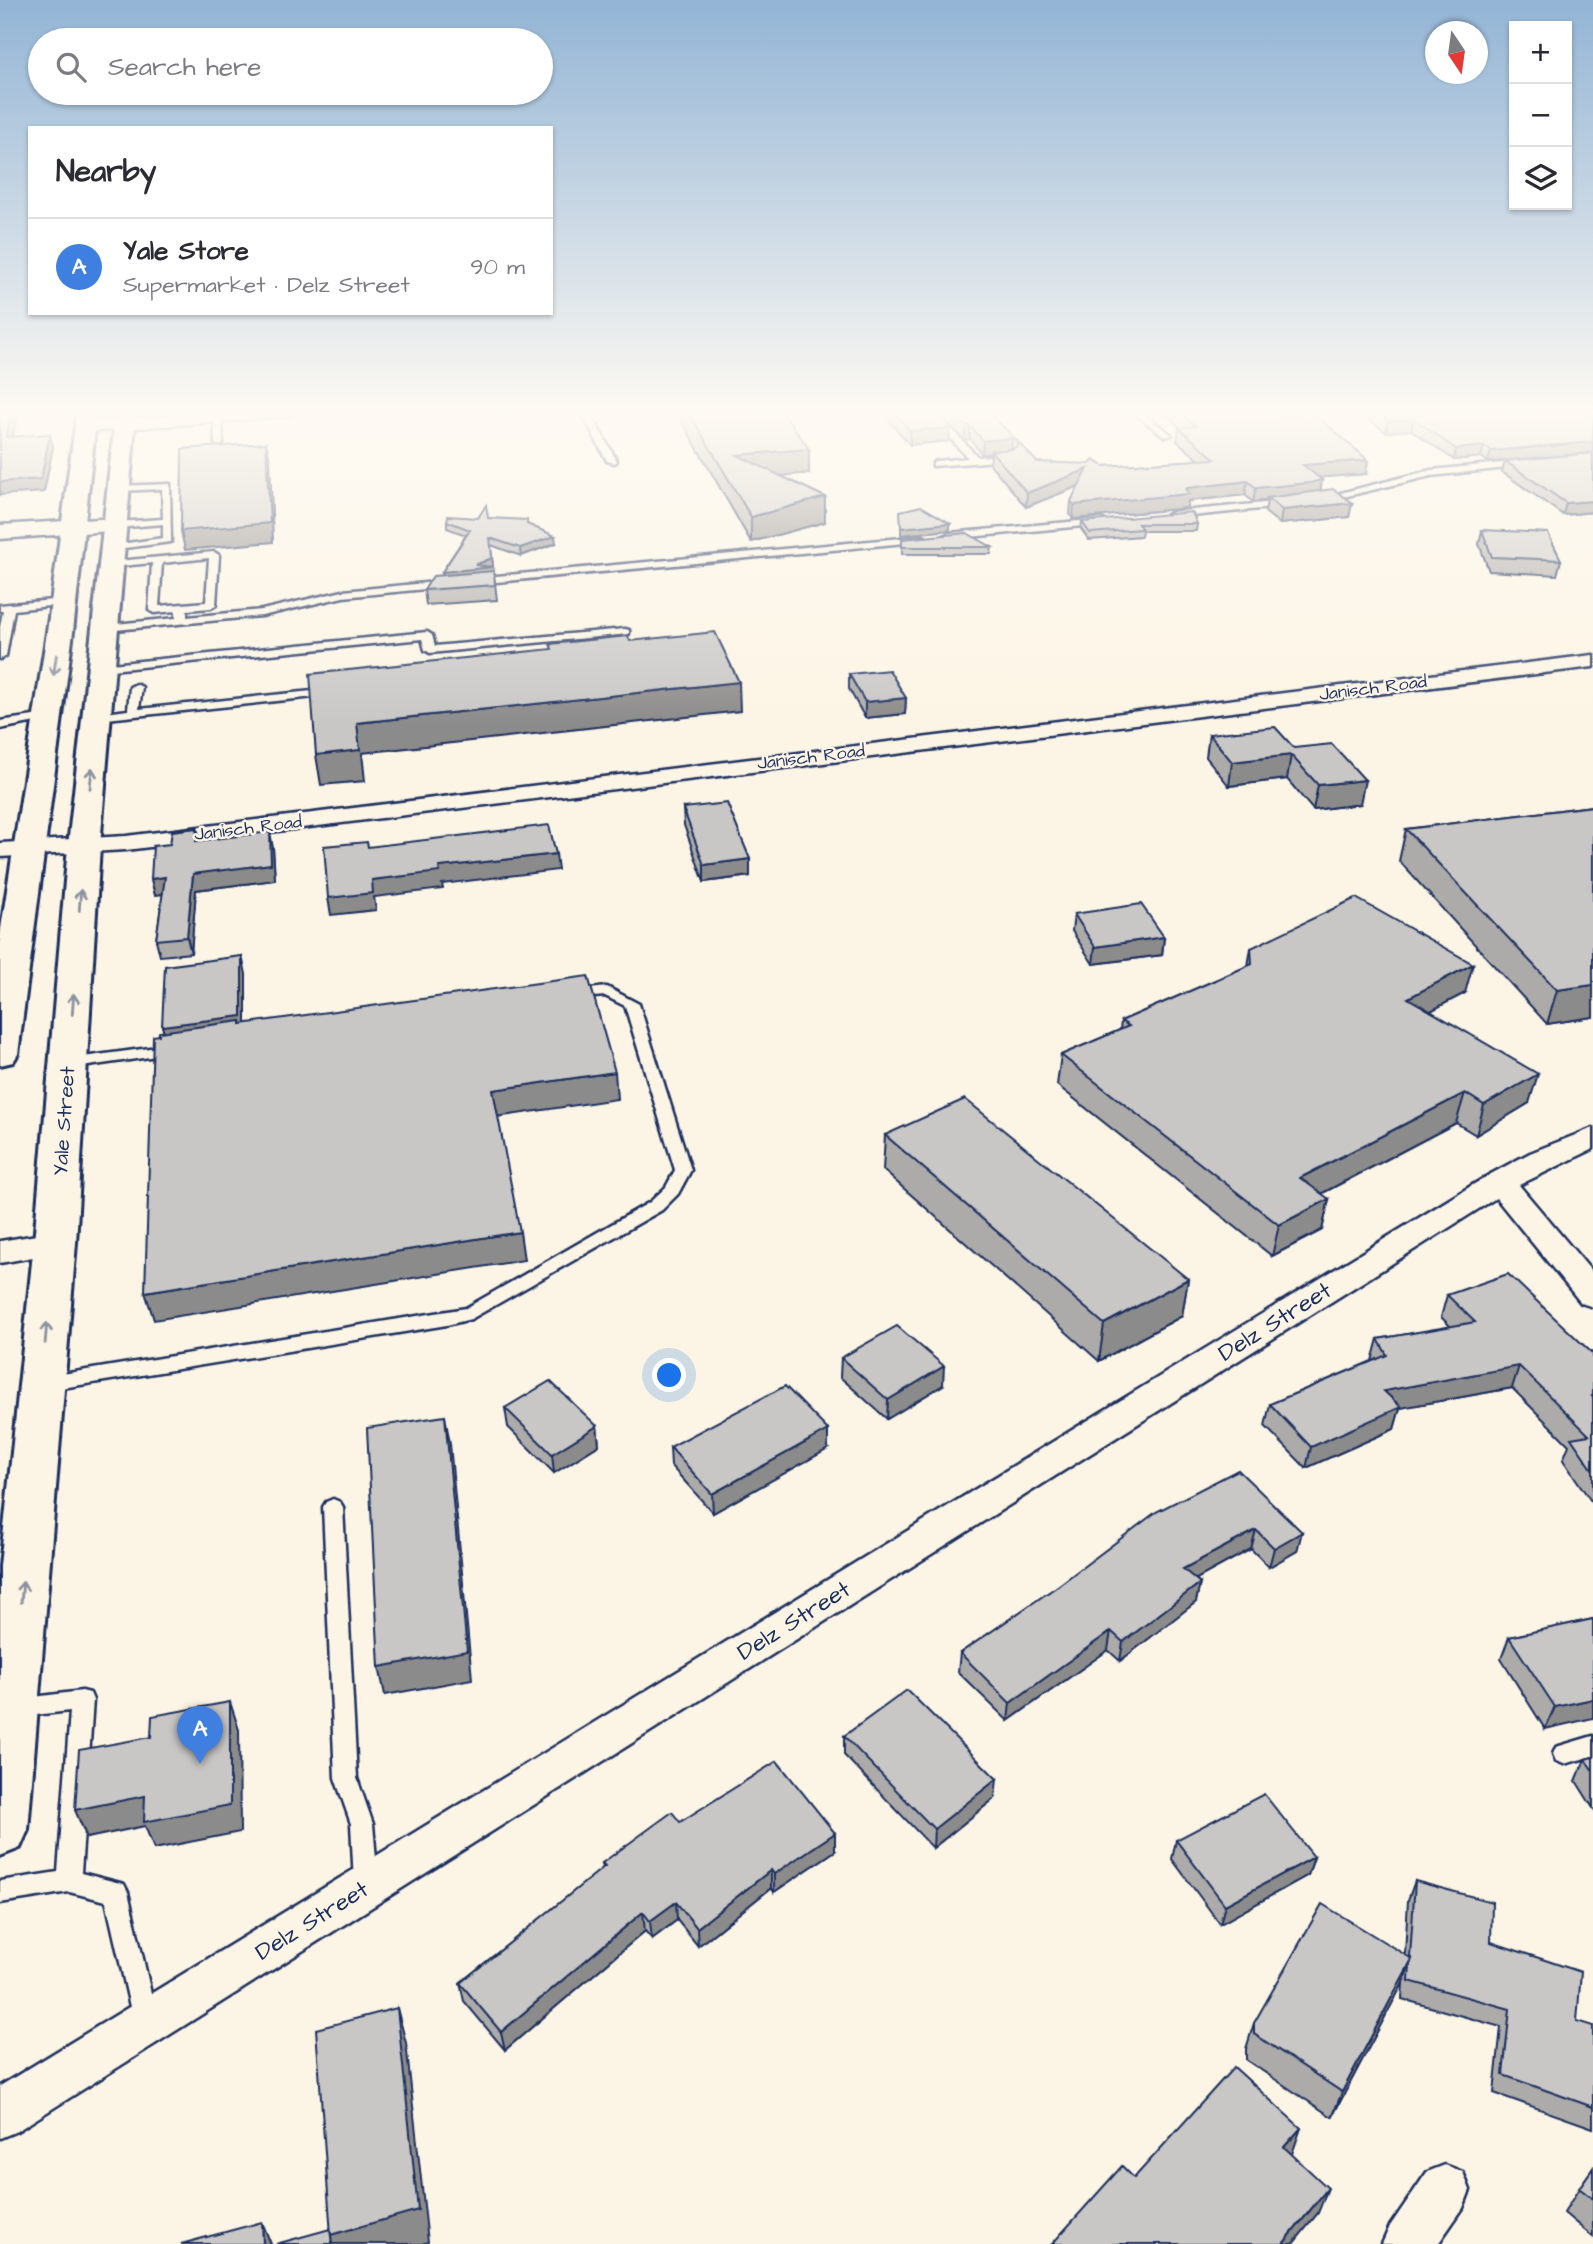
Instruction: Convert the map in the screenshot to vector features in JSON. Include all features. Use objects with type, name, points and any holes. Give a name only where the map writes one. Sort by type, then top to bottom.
[{"type":"main road","points":[[0,1054],[14,850],[47,717],[60,632],[73,516]]},
{"type":"main road","name":"Yale Street","points":[[0,1830],[55,1243],[84,846],[116,516]]},
{"type":"main road","points":[[60,632],[105,628]]},
{"type":"street","points":[[0,532],[71,527],[113,545]]},
{"type":"street","name":"Janisch Road","points":[[14,850],[126,844],[1014,731],[1593,661]]},
{"type":"street","name":"Delz Street","points":[[0,2114],[1500,1182],[1541,1160],[1593,1138]]},
{"type":"street","points":[[1500,1182],[1593,1296]]},
{"type":"street","points":[[0,1252],[55,1243]]},
{"type":"street","points":[[1408,2244],[1445,2190]]},
{"type":"lane","points":[[113,545],[168,540],[168,516]]},
{"type":"lane","points":[[1156,517],[1169,516]]},
{"type":"lane","points":[[467,582],[1115,520]]},
{"type":"lane","points":[[113,545],[168,521]]},
{"type":"lane","points":[[113,545],[171,570]]},
{"type":"lane","points":[[214,555],[211,605],[154,610],[157,566],[214,555]]},
{"type":"lane","points":[[199,568],[214,567]]},
{"type":"lane","points":[[199,580],[213,579]]},
{"type":"lane","points":[[155,584],[171,583]]},
{"type":"lane","points":[[105,628],[262,613],[343,594],[453,583]]},
{"type":"lane","points":[[198,593],[212,592]]},
{"type":"lane","points":[[155,597],[169,595]]},
{"type":"lane","points":[[0,656],[4,608],[63,602]]},
{"type":"lane","points":[[181,620],[182,607]]},
{"type":"lane","points":[[430,650],[625,632]]},
{"type":"lane","points":[[101,668],[427,635],[434,667]]},
{"type":"lane","points":[[97,717],[315,694],[335,682]]},
{"type":"lane","points":[[133,713],[136,687]]},
{"type":"lane","points":[[0,725],[47,717]]},
{"type":"lane","points":[[42,1385],[433,1322],[471,1313],[656,1206],[672,1190],[683,1170],[632,1004],[607,991],[552,998]]},
{"type":"lane","points":[[68,1064],[195,1047]]},
{"type":"lane","points":[[333,1507],[346,1778],[362,1824],[366,1887]]},
{"type":"lane","points":[[11,1709],[82,1700],[69,1881]]},
{"type":"lane","points":[[1564,1754],[1593,1746]]},
{"type":"lane","points":[[0,1892],[69,1881],[116,1892],[146,2024]]},
{"type":"building","points":[[181,516],[270,516],[270,523],[181,531]]},
{"type":"building","points":[[448,516],[478,518],[488,516],[488,518],[527,520],[527,524],[555,536],[520,548],[490,538],[492,558],[475,565],[493,567],[442,572],[470,530],[447,521]]},
{"type":"building","points":[[900,516],[938,516],[950,523],[901,528]]},
{"type":"building","points":[[1151,516],[1194,516],[1197,524],[1138,524],[1142,529],[1090,533],[1082,522]]},
{"type":"building","points":[[1482,530],[1548,533],[1561,560],[1492,557]]},
{"type":"building","points":[[967,533],[992,547],[902,547],[902,539]]},
{"type":"building","points":[[494,571],[495,585],[424,590],[433,576]]},
{"type":"building","points":[[715,632],[739,682],[357,723],[360,750],[316,755],[310,674],[552,649],[550,644],[628,636],[630,641]]},
{"type":"building","points":[[889,670],[906,698],[865,702],[849,674]]},
{"type":"building","points":[[1275,727],[1294,748],[1332,744],[1365,780],[1318,785],[1291,755],[1232,762],[1209,734]]},
{"type":"building","points":[[727,803],[750,859],[704,865],[683,808]]},
{"type":"building","points":[[1593,806],[1593,985],[1557,990],[1406,829]]},
{"type":"building","points":[[549,825],[556,854],[439,867],[440,872],[372,880],[373,893],[328,898],[324,846],[367,842],[368,847]]},
{"type":"building","points":[[197,828],[196,841],[270,832],[271,864],[193,874],[187,937],[156,940],[165,877],[151,879],[153,846],[170,844],[172,831]]},
{"type":"building","points":[[1356,898],[1473,964],[1408,998],[1538,1074],[1484,1105],[1465,1093],[1300,1178],[1329,1199],[1279,1225],[1061,1055],[1129,1026],[1121,1021],[1252,964],[1251,948]]},
{"type":"building","points":[[1141,904],[1164,937],[1095,947],[1074,914]]},
{"type":"building","points":[[242,956],[242,1016],[162,1026],[165,966]]},
{"type":"building","points":[[588,976],[615,1072],[493,1090],[520,1232],[145,1292],[153,1036],[159,1035],[159,1032],[241,1021],[241,1024]]},
{"type":"building","points":[[965,1099],[1188,1279],[1104,1324],[885,1135]]},
{"type":"building","points":[[1508,1274],[1593,1351],[1593,1470],[1571,1438],[1589,1435],[1519,1366],[1384,1391],[1401,1407],[1311,1447],[1270,1404],[1387,1355],[1378,1339],[1475,1322],[1447,1295]]},
{"type":"building","points":[[897,1326],[944,1366],[888,1400],[841,1358]]},
{"type":"building","points":[[550,1381],[597,1426],[552,1454],[505,1408]]},
{"type":"building","points":[[785,1386],[828,1430],[712,1494],[670,1447]]},
{"type":"building","points":[[445,1416],[467,1651],[379,1667],[367,1428]]},
{"type":"building","points":[[1238,1470],[1302,1532],[1274,1548],[1256,1530],[1183,1569],[1200,1583],[1123,1642],[1111,1631],[1010,1703],[960,1653],[1059,1585],[1156,1512]]},
{"type":"building","points":[[1593,1619],[1593,1699],[1555,1707],[1509,1637]]},
{"type":"building","points":[[907,1690],[997,1779],[934,1829],[844,1736]]},
{"type":"building","points":[[230,1702],[230,1805],[144,1822],[145,1796],[75,1810],[79,1750],[151,1737],[152,1716]]},
{"type":"building","points":[[1593,1757],[1593,1771],[1585,1759]]},
{"type":"building","points":[[777,1761],[835,1833],[774,1874],[771,1870],[697,1928],[676,1902],[650,1921],[643,1912],[501,2032],[460,1983],[605,1866],[602,1863],[672,1812],[680,1822]]},
{"type":"building","points":[[1264,1794],[1314,1857],[1225,1905],[1176,1840]]},
{"type":"building","points":[[1415,1881],[1492,1902],[1491,1942],[1581,1972],[1577,2021],[1593,2026],[1593,2107],[1503,2075],[1510,2009],[1409,1981]]},
{"type":"building","points":[[1322,1904],[1412,1959],[1342,2092],[1254,2034],[1254,2023]]},
{"type":"building","points":[[397,2008],[418,2210],[331,2235],[316,2029]]},
{"type":"building","points":[[1234,2067],[1301,2128],[1284,2147],[1328,2188],[1283,2244],[1052,2244],[1122,2166],[1134,2178]]},
{"type":"building","points":[[1593,2168],[1593,2199],[1579,2188]]},
{"type":"building","points":[[262,2222],[263,2244],[181,2244]]},
{"type":"building","points":[[330,2229],[332,2244],[276,2244]]},
{"type":"place","name":"Yale Store","points":[[200,1764]]}]
